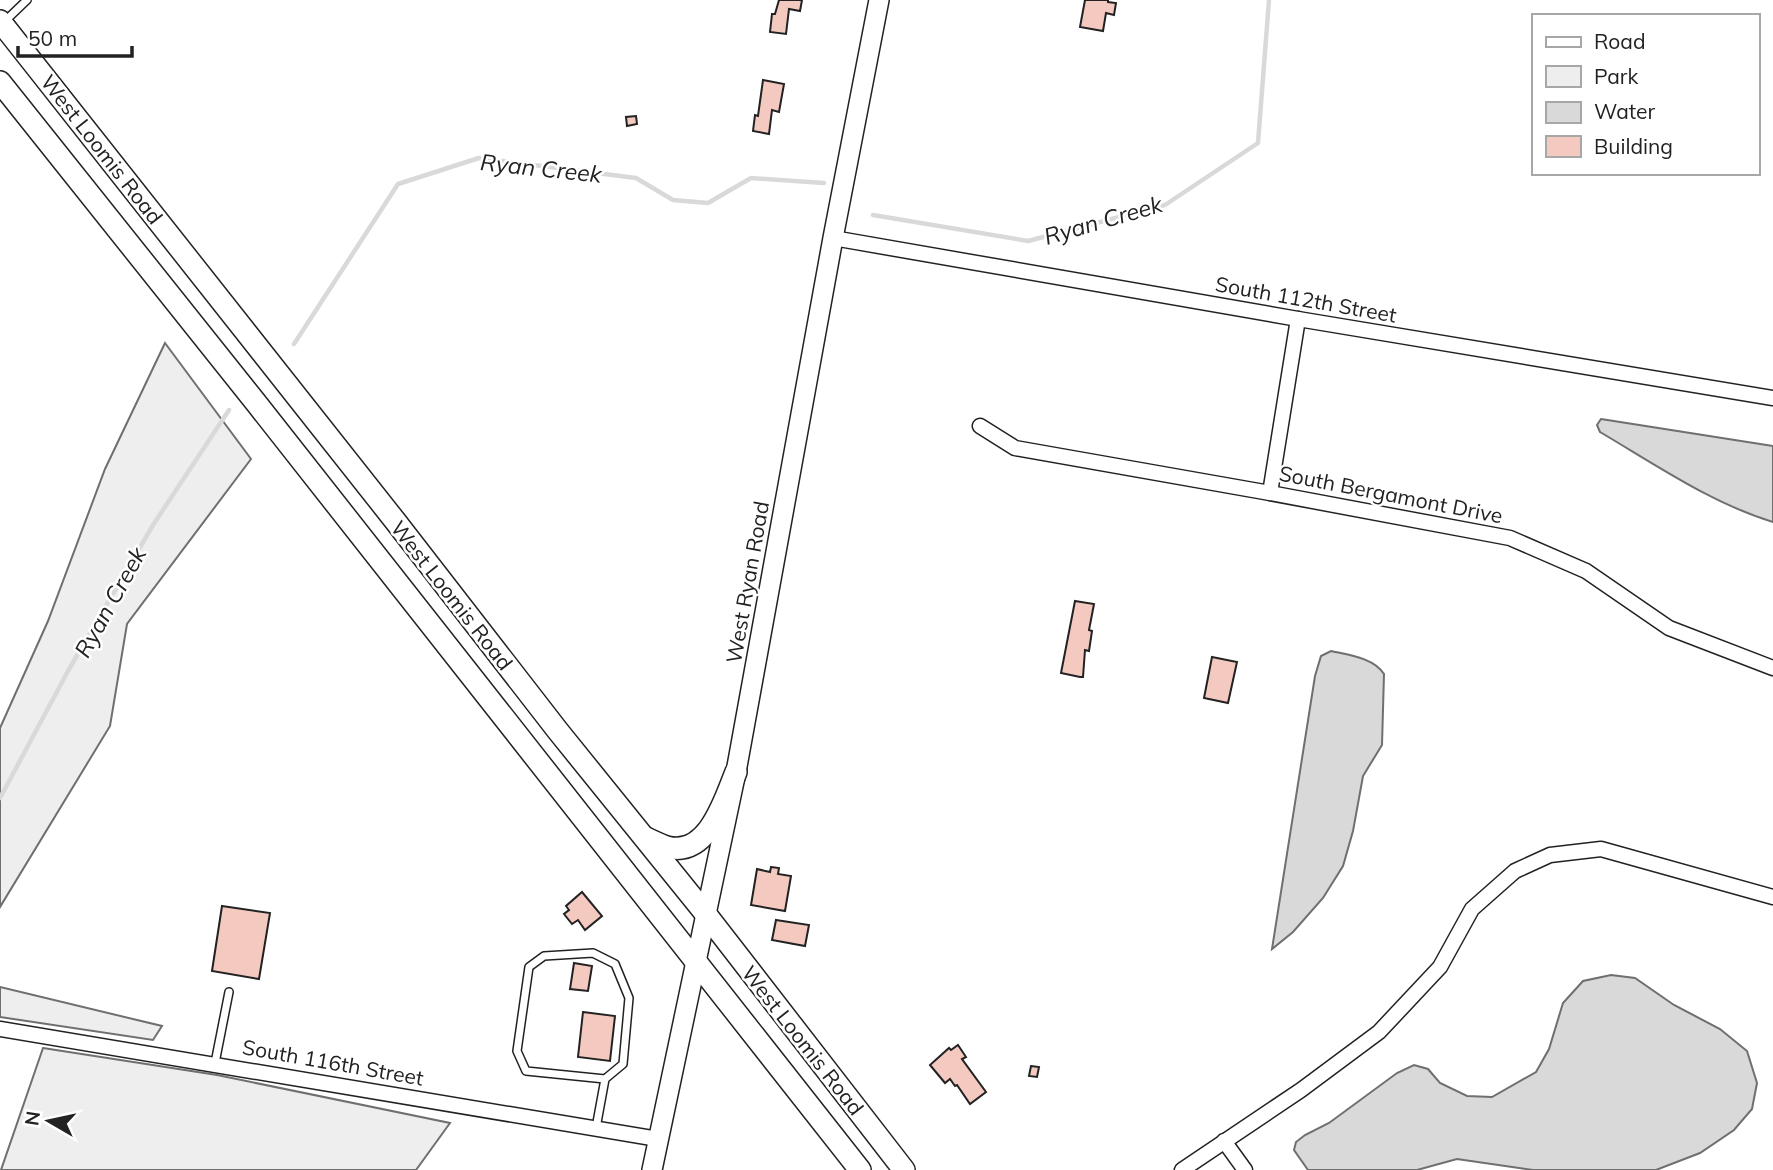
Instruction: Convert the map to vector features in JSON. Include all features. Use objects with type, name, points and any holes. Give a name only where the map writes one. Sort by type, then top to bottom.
[{"type":"main road","name":"West Loomis Road","points":[[1,23],[558,731],[705,913],[904,1170]]},
{"type":"main road","name":"West Loomis Road","points":[[0,82],[860,1170]]},
{"type":"main road","points":[[368,545],[396,522]]},
{"type":"main road","points":[[644,837],[668,848],[696,842],[716,818],[736,772]]},
{"type":"street","name":"West Ryan Road","points":[[652,1170],[736,772],[879,0]]},
{"type":"street","name":"South 112th Street","points":[[833,238],[1773,398]]},
{"type":"street","points":[[1270,493],[1298,319]]},
{"type":"street","name":"South Bergamont Drive","points":[[980,426],[1014,448],[1510,538],[1586,571],[1669,628],[1773,668]]},
{"type":"street","points":[[1182,1170],[1301,1090],[1379,1032],[1440,967],[1472,909],[1515,871],[1550,855],[1601,849],[1773,897]]},
{"type":"street","name":"South 116th Street","points":[[0,1028],[658,1139]]},
{"type":"street","points":[[1224,1141],[1245,1170]]},
{"type":"lane","points":[[1,23],[27,0]]},
{"type":"lane","points":[[596,1128],[605,1079],[623,1064],[629,998],[615,964],[593,953],[544,956],[529,967],[517,1051],[526,1071],[605,1079]]},
{"type":"lane","points":[[215,1063],[229,992]]},
{"type":"green space","points":[[165,343],[251,459],[127,624],[110,726],[0,907],[0,728],[48,621],[105,469]]},
{"type":"green space","points":[[0,987],[162,1026],[153,1040],[0,1017]]},
{"type":"green space","points":[[43,1048],[217,1075],[450,1123],[416,1170],[1,1170]]},
{"type":"water","points":[[1601,419],[1773,446],[1773,522],[1728,505],[1663,470],[1600,432],[1597,425]]},
{"type":"water","points":[[1331,651],[1368,661],[1384,674],[1382,745],[1363,776],[1353,831],[1343,866],[1323,898],[1293,932],[1272,949],[1315,676],[1321,656]]},
{"type":"water","points":[[1611,975],[1635,978],[1674,1005],[1720,1029],[1747,1051],[1757,1083],[1752,1109],[1734,1130],[1700,1153],[1656,1170],[1533,1170],[1457,1159],[1417,1170],[1308,1170],[1294,1150],[1296,1142],[1305,1135],[1329,1123],[1397,1073],[1414,1065],[1428,1069],[1440,1083],[1467,1096],[1492,1097],[1536,1072],[1549,1049],[1563,1003],[1583,981]]},
{"type":"building","points":[[779,0],[802,0],[800,11],[789,9],[786,34],[770,32],[772,14],[775,14]]},
{"type":"building","points":[[1085,0],[1108,0],[1116,3],[1114,15],[1106,13],[1103,31],[1080,27]]},
{"type":"building","points":[[763,80],[784,84],[779,112],[772,110],[769,134],[753,131]]},
{"type":"building","points":[[636,116],[637,124],[627,126],[626,117]]},
{"type":"building","points":[[1075,601],[1094,604],[1083,677],[1061,673]]},
{"type":"building","points":[[1212,657],[1237,662],[1228,703],[1204,698]]},
{"type":"building","points":[[771,867],[779,868],[778,874],[791,876],[785,911],[751,905],[757,869],[770,872]]},
{"type":"building","points":[[582,892],[602,916],[585,930],[578,920],[572,924],[564,914],[569,910],[566,906]]},
{"type":"building","points":[[222,906],[270,913],[259,979],[212,971]]},
{"type":"building","points":[[776,920],[809,925],[805,946],[772,940]]},
{"type":"building","points":[[574,963],[592,966],[588,991],[570,989]]},
{"type":"building","points":[[583,1012],[615,1016],[610,1061],[578,1057]]},
{"type":"building","points":[[958,1045],[966,1057],[962,1059],[986,1092],[970,1104],[957,1085],[950,1079],[945,1083],[930,1065],[949,1048],[951,1050]]},
{"type":"building","points":[[1031,1066],[1039,1067],[1037,1077],[1029,1076]]},
{"type":"waterway","name":"Ryan Creek","points":[[873,215],[1028,241],[1165,205],[1258,143],[1269,0]]},
{"type":"waterway","name":"Ryan Creek","points":[[294,344],[398,184],[479,158],[636,178],[673,200],[708,203],[751,178],[824,183]]},
{"type":"waterway","name":"Ryan Creek","points":[[0,798],[68,671],[153,525],[229,410]]}]
